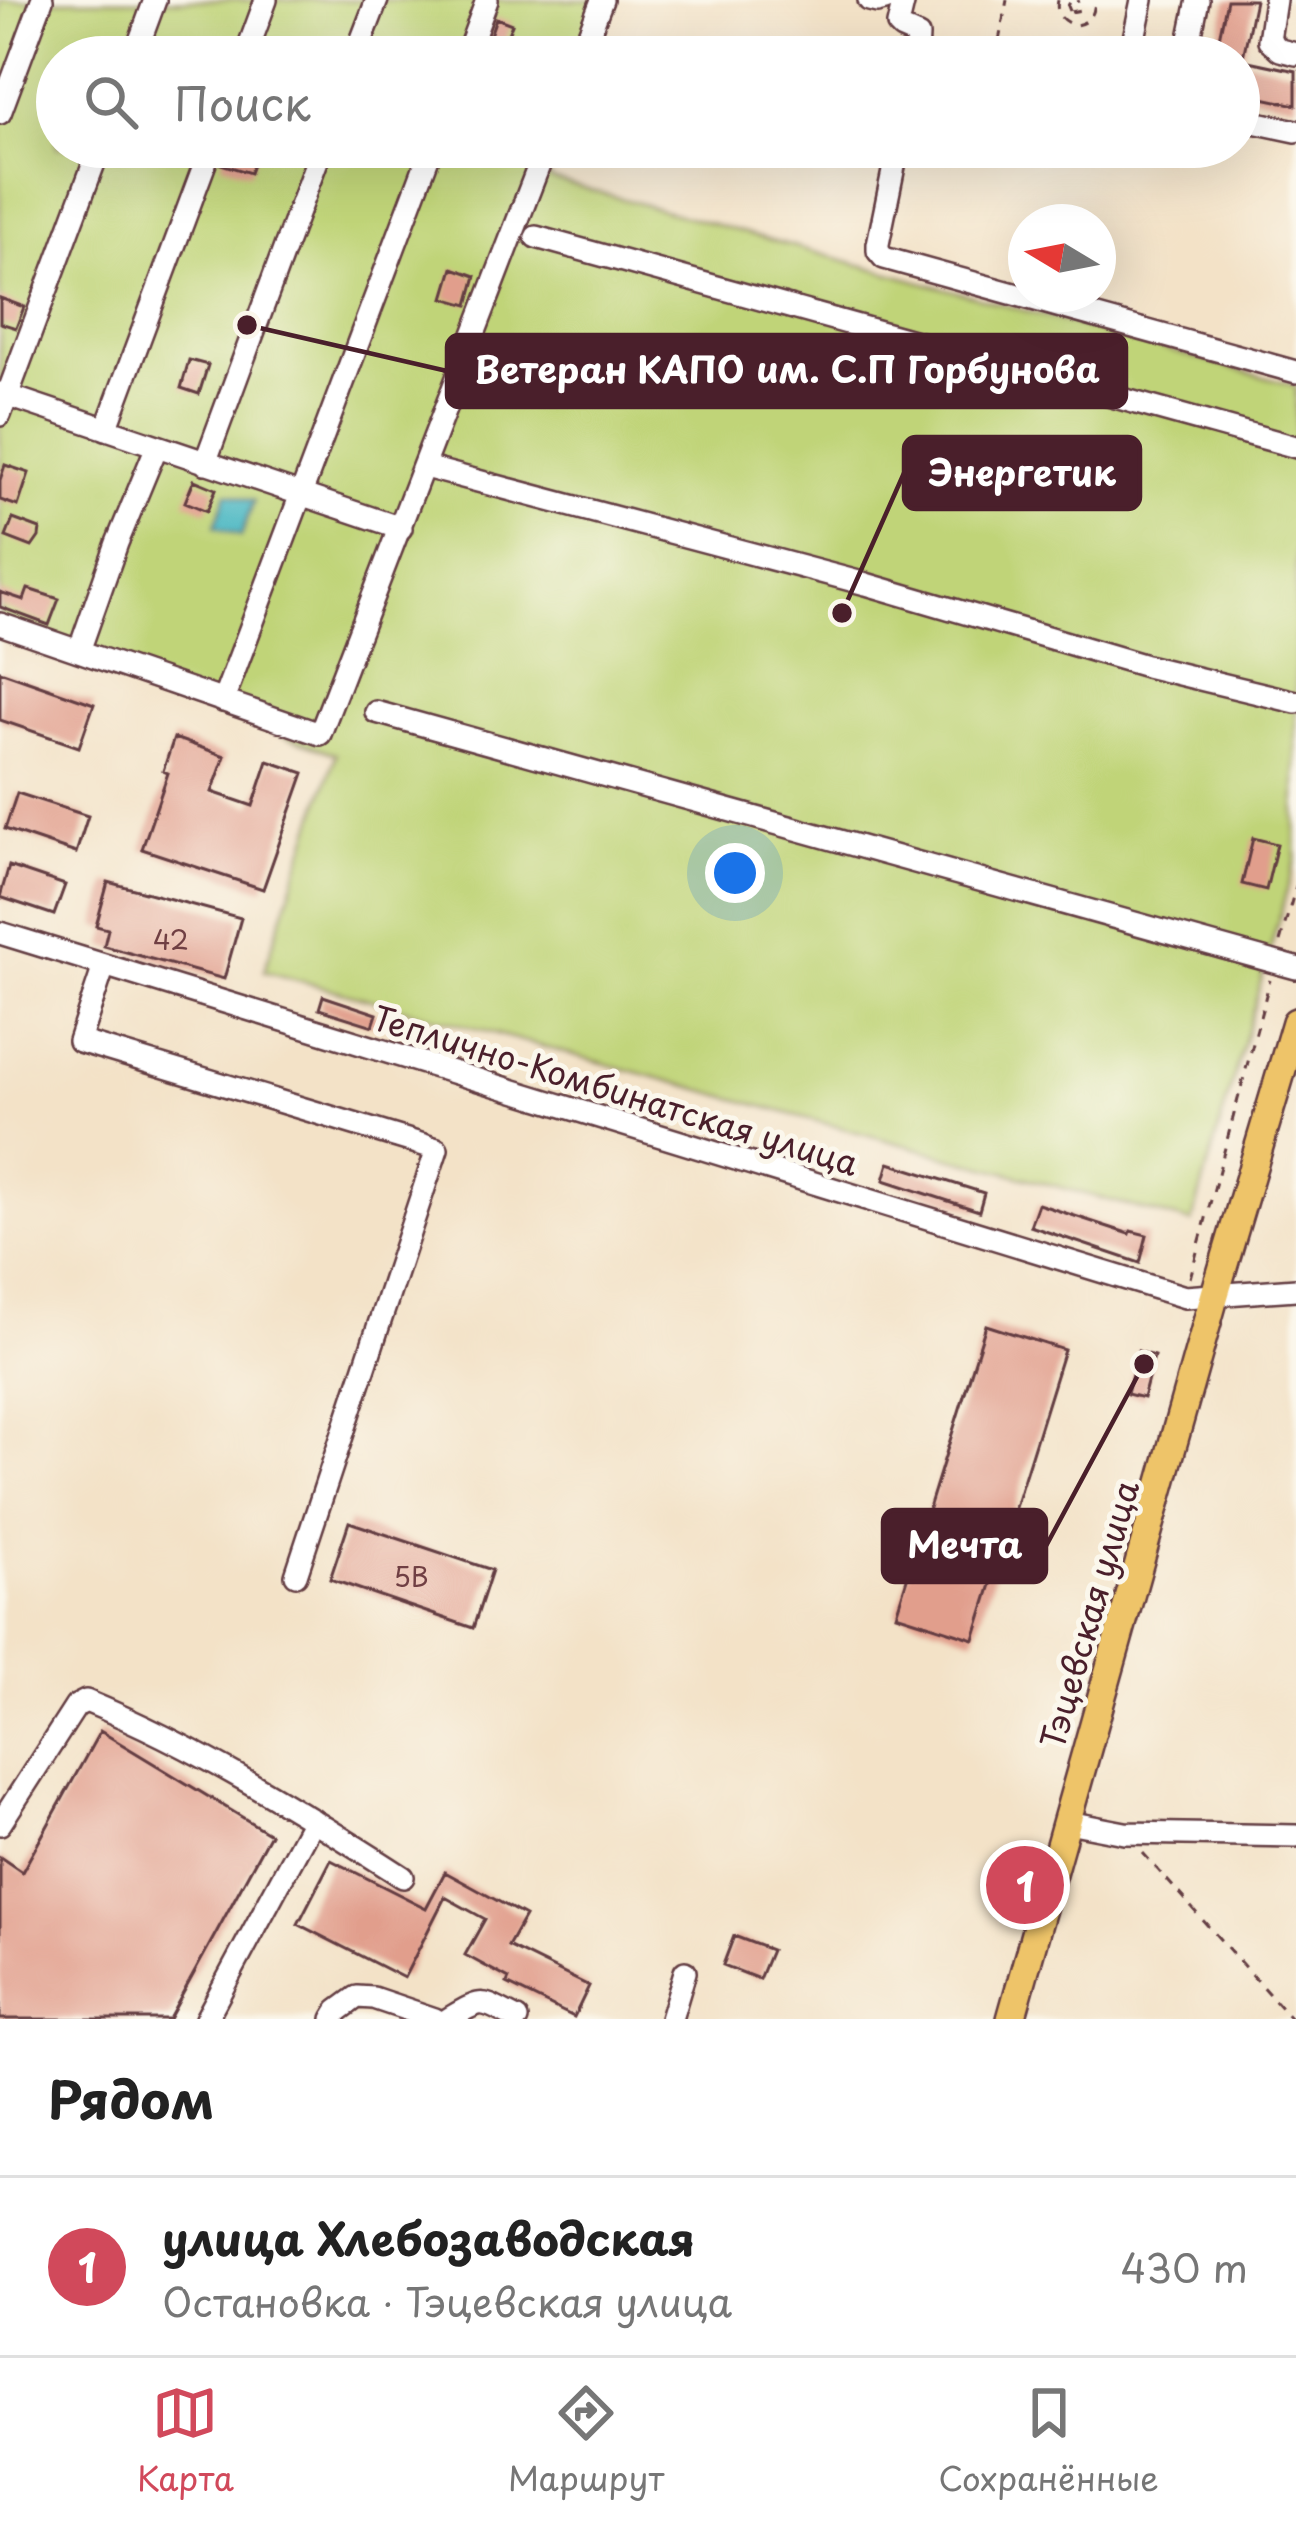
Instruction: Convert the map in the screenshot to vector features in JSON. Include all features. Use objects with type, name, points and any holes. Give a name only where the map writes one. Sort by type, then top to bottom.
[{"type":"main road","name":"Тэцевская улица","points":[[1011,2019],[1296,1022]]},
{"type":"street","points":[[0,112],[42,0]]},
{"type":"street","points":[[142,36],[155,0]]},
{"type":"street","points":[[253,36],[266,0]]},
{"type":"street","points":[[363,36],[376,0]]},
{"type":"street","points":[[474,36],[487,0]]},
{"type":"street","points":[[588,36],[602,0]]},
{"type":"street","points":[[869,0],[885,0]]},
{"type":"street","points":[[904,0],[898,25],[919,36]]},
{"type":"street","points":[[1134,36],[1142,0]]},
{"type":"street","points":[[1190,36],[1198,0]]},
{"type":"street","points":[[1275,0],[1269,40],[1280,50],[1296,54]]},
{"type":"street","points":[[1260,123],[1296,131]]},
{"type":"street","points":[[92,168],[3,401],[106,429],[401,528]]},
{"type":"street","points":[[106,429],[203,168]]},
{"type":"street","points":[[205,463],[314,168]]},
{"type":"street","points":[[224,701],[424,168]]},
{"type":"street","points":[[0,624],[320,734],[538,168]]},
{"type":"street","points":[[894,168],[878,244],[884,258],[1296,372]]},
{"type":"street","points":[[536,237],[1296,447]]},
{"type":"street","points":[[79,651],[157,446]]},
{"type":"street","points":[[424,467],[866,584],[1146,666],[1296,702]]},
{"type":"street","points":[[376,712],[1285,966]]},
{"type":"street","name":"Теплично-Комбинатская улица","points":[[0,933],[1185,1297],[1296,1289]]},
{"type":"street","points":[[104,966],[79,1042],[437,1149],[296,1575]]},
{"type":"street","points":[[0,1824],[76,1706],[86,1701],[131,1720],[313,1820],[403,1877]]},
{"type":"street","points":[[206,2019],[313,1820]]},
{"type":"street","points":[[1068,1822],[1125,1833],[1296,1836]]},
{"type":"street","points":[[671,2019],[686,1972]]},
{"type":"street","points":[[333,2019],[357,1997],[434,2019]]},
{"type":"street","points":[[448,2019],[483,2002],[518,2019]]},
{"type":"path","points":[[999,36],[1007,0]]},
{"type":"path","points":[[1058,0],[1059,15],[1076,25],[1092,16],[1094,0]]},
{"type":"path","points":[[1185,1297],[1285,966],[1296,886]]},
{"type":"path","points":[[1125,1833],[1291,2019]]},
{"type":"green space","points":[[0,0],[614,0],[600,36],[36,36],[36,168],[552,168],[548,178],[1008,306],[1008,312],[1030,312],[1296,386],[1296,859],[1192,1223],[264,971],[336,754],[0,638]]},
{"type":"water","points":[[227,493],[254,501],[241,536],[215,526]]},
{"type":"building","points":[[1227,0],[1255,0],[1247,36],[1219,36]]},
{"type":"building","points":[[496,18],[512,24],[507,36],[490,36]]},
{"type":"building","points":[[1260,63],[1296,71],[1296,105],[1260,97]]},
{"type":"building","points":[[453,268],[476,276],[468,305],[444,298]]},
{"type":"building","points":[[0,298],[24,307],[16,328],[0,323]]},
{"type":"building","points":[[189,360],[208,365],[199,394],[181,388]]},
{"type":"building","points":[[5,465],[29,473],[18,506],[0,500]]},
{"type":"building","points":[[194,480],[216,489],[207,511],[185,502]]},
{"type":"building","points":[[13,519],[40,529],[32,547],[6,537]]},
{"type":"building","points":[[28,589],[59,599],[49,625],[0,607],[0,592],[24,600]]},
{"type":"building","points":[[0,671],[94,704],[79,747],[0,720]]},
{"type":"building","points":[[174,738],[225,756],[212,792],[253,806],[268,761],[304,773],[263,889],[142,849],[168,773],[163,771]]},
{"type":"building","points":[[17,793],[88,816],[76,853],[5,829]]},
{"type":"building","points":[[1253,838],[1277,844],[1266,890],[1242,884]]},
{"type":"building","points":[[9,866],[65,885],[54,915],[0,897]]},
{"type":"building","points":[[108,882],[241,918],[224,979],[104,946],[108,929],[96,926]]},
{"type":"building","points":[[323,996],[377,1014],[373,1026],[319,1009]]},
{"type":"building","points":[[889,1163],[984,1193],[979,1211],[884,1180]]},
{"type":"building","points":[[1038,1204],[1130,1234],[1147,1235],[1140,1263],[1030,1226]]},
{"type":"building","points":[[986,1325],[1064,1350],[974,1639],[896,1614]]},
{"type":"building","points":[[1138,1351],[1154,1356],[1143,1398],[1127,1394]]},
{"type":"building","points":[[349,1522],[492,1570],[473,1628],[330,1579]]},
{"type":"building","points":[[100,1731],[270,1834],[169,2019],[0,2019],[0,1857],[22,1872]]},
{"type":"building","points":[[331,1860],[426,1908],[445,1872],[525,1916],[508,1946],[589,1986],[574,2017],[507,1984],[509,1979],[465,1955],[485,1919],[445,1897],[404,1978],[298,1924]]},
{"type":"building","points":[[734,1936],[771,1950],[759,1979],[723,1965]]},
{"type":"place","name":"Ветеран КАПО им. С.П Горбунова","points":[[247,325]]},
{"type":"place","name":"Энергетик","points":[[842,613]]},
{"type":"place","name":"Мечта","points":[[1144,1364]]},
{"type":"place","name":"улица Хлебозаводская","points":[[1025,1885]]}]
